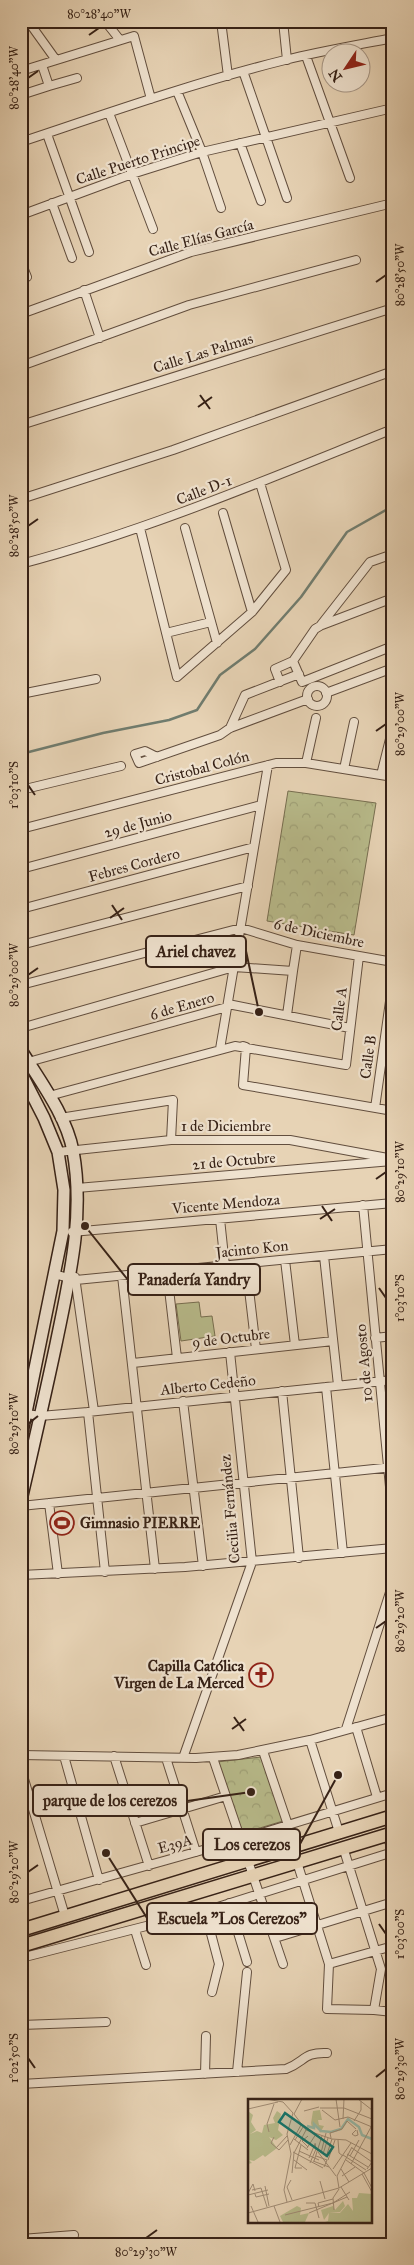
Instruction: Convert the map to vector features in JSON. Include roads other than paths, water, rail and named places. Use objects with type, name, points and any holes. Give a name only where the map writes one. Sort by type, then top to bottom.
[{"type":"main road","points":[[21,1050],[25,1064],[50,1096],[60,1118],[73,1150],[78,1188],[73,1278],[21,1500]]},
{"type":"main road","points":[[21,1073],[44,1118],[58,1152],[64,1190],[63,1230],[21,1437]]},
{"type":"main road","points":[[21,1930],[393,1816]]},
{"type":"main road","points":[[21,1946],[390,1834]]},
{"type":"street","points":[[28,21],[56,60]]},
{"type":"street","points":[[106,21],[120,40]]},
{"type":"street","points":[[221,21],[228,76]]},
{"type":"street","points":[[283,21],[287,60]]},
{"type":"street","points":[[21,71],[134,36],[151,98]]},
{"type":"street","points":[[21,142],[151,98],[228,76],[287,60],[393,38]]},
{"type":"street","points":[[306,56],[350,178]]},
{"type":"street","points":[[42,65],[48,86]]},
{"type":"street","points":[[243,72],[287,198]]},
{"type":"street","points":[[21,95],[77,78]]},
{"type":"street","points":[[176,91],[202,152],[220,208]]},
{"type":"street","name":"Calle Puerto Principe","points":[[21,215],[132,174],[202,152],[393,108]]},
{"type":"street","points":[[109,113],[153,229]]},
{"type":"street","points":[[47,134],[89,252]]},
{"type":"street","points":[[240,143],[261,201]]},
{"type":"street","points":[[52,203],[72,258]]},
{"type":"street","name":"Calle Elías García","points":[[21,314],[191,252],[393,203]]},
{"type":"street","points":[[21,366],[189,305],[356,260]]},
{"type":"street","points":[[21,262],[27,277]]},
{"type":"street","points":[[84,290],[100,338]]},
{"type":"street","name":"Calle Las Palmas","points":[[21,425],[393,308]]},
{"type":"street","points":[[21,500],[190,444],[393,371]]},
{"type":"street","name":"Calle D-1","points":[[21,564],[140,528],[260,483],[393,429]]},
{"type":"street","points":[[140,528],[177,678],[252,612],[286,570],[260,483]]},
{"type":"street","points":[[223,513],[252,612]]},
{"type":"street","points":[[185,528],[217,643]]},
{"type":"street","points":[[320,626],[370,562],[393,554]]},
{"type":"street","points":[[280,682],[275,669],[293,661],[315,629],[393,598]]},
{"type":"street","points":[[166,633],[211,622]]},
{"type":"street","points":[[293,661],[302,682],[393,646]]},
{"type":"street","points":[[326,693],[393,668]]},
{"type":"street","points":[[230,728],[245,695],[299,674]]},
{"type":"street","points":[[21,694],[96,679]]},
{"type":"street","points":[[310,679],[313,687]]},
{"type":"street","points":[[313,687],[319,687],[326,693]]},
{"type":"street","points":[[313,687],[308,693],[308,699],[314,706],[325,702],[326,693]]},
{"type":"street","points":[[157,757],[220,736],[230,728],[308,699]]},
{"type":"street","points":[[306,763],[316,718]]},
{"type":"street","points":[[344,769],[354,722]]},
{"type":"street","points":[[381,775],[393,727]]},
{"type":"street","name":"Cristobal Colón","points":[[21,829],[268,764],[306,763],[393,778]]},
{"type":"street","points":[[221,1045],[268,764]]},
{"type":"street","points":[[21,790],[121,766]]},
{"type":"street","name":"29 de Junio","points":[[21,869],[261,805]]},
{"type":"street","name":"Febres Cordero","points":[[21,909],[254,847]]},
{"type":"street","points":[[21,945],[248,886]]},
{"type":"street","points":[[21,985],[241,928]]},
{"type":"street","name":"6 de Diciembre","points":[[241,928],[297,945],[393,962]]},
{"type":"street","points":[[287,1015],[297,945]]},
{"type":"street","name":"Calle A","points":[[246,1047],[346,1065],[359,956]]},
{"type":"street","points":[[21,1028],[234,967],[293,971]]},
{"type":"street","name":"Calle B","points":[[375,1108],[393,980]]},
{"type":"street","name":"6 de Enero","points":[[25,1064],[228,1006],[287,1015],[350,1028]]},
{"type":"street","points":[[50,1096],[221,1045],[246,1047],[243,1085],[393,1111]]},
{"type":"street","points":[[60,1118],[173,1100],[171,1140]]},
{"type":"street","name":"1 de Diciembre","points":[[58,1152],[171,1140],[290,1140],[379,1159],[393,1160]]},
{"type":"street","name":"21 de Octubre","points":[[78,1188],[379,1159]]},
{"type":"street","name":"Vicente Mendoza","points":[[63,1230],[76,1232],[393,1203]]},
{"type":"street","name":"10 de Agosto","points":[[363,1205],[379,1381],[390,1467],[393,1518]]},
{"type":"street","points":[[220,1219],[225,1266]]},
{"type":"street","name":"Jacinto Kon","points":[[54,1274],[73,1278],[122,1276],[393,1249]]},
{"type":"street","points":[[324,1256],[338,1385]]},
{"type":"street","points":[[285,1260],[295,1345]]},
{"type":"street","points":[[246,1264],[256,1349]]},
{"type":"street","points":[[167,1272],[177,1358]]},
{"type":"street","points":[[122,1276],[155,1569]]},
{"type":"street","points":[[73,1278],[91,1412],[96,1498],[105,1572]]},
{"type":"street","points":[[376,1338],[393,1336]]},
{"type":"street","name":"9 de Octubre","points":[[132,1363],[333,1341]]},
{"type":"street","name":"Cecilia Fernández","points":[[183,1758],[252,1562],[230,1352]]},
{"type":"street","name":"Alberto Cedeño","points":[[27,1414],[40,1416],[91,1412],[393,1380]]},
{"type":"street","points":[[326,1386],[343,1554]]},
{"type":"street","points":[[282,1392],[299,1558]]},
{"type":"street","points":[[183,1402],[203,1566]]},
{"type":"street","points":[[21,1506],[390,1467]]},
{"type":"street","points":[[49,1503],[58,1574]]},
{"type":"street","points":[[21,1575],[203,1566],[393,1548]]},
{"type":"street","points":[[346,1729],[393,1583]]},
{"type":"street","points":[[21,1755],[213,1758],[263,1751],[310,1740],[393,1716]]},
{"type":"street","points":[[356,1727],[377,1797]]},
{"type":"street","points":[[310,1740],[340,1832]]},
{"type":"street","points":[[263,1751],[288,1824]]},
{"type":"street","points":[[64,1756],[99,1880]]},
{"type":"street","points":[[114,1756],[149,1866]]},
{"type":"street","points":[[166,1758],[196,1852]]},
{"type":"street","points":[[213,1758],[283,1964]]},
{"type":"street","points":[[21,1769],[65,1916]]},
{"type":"street","name":"E39A","points":[[21,1901],[242,1839],[393,1792]]},
{"type":"street","points":[[135,1823],[226,1796]]},
{"type":"street","points":[[21,1958],[204,1911],[393,1853],[390,1834]]},
{"type":"street","points":[[343,1848],[381,1969],[374,2010]]},
{"type":"street","points":[[297,1862],[329,1964],[327,2009],[393,2012]]},
{"type":"street","points":[[275,1938],[393,1902]]},
{"type":"street","points":[[229,1903],[247,1962]]},
{"type":"street","points":[[204,1911],[219,1964],[212,1992]]},
{"type":"street","points":[[135,1930],[146,1965]]},
{"type":"street","points":[[329,1964],[393,1946]]},
{"type":"street","points":[[237,2072],[247,1972]]},
{"type":"street","points":[[21,2024],[106,2022]]},
{"type":"street","points":[[205,2074],[206,2036]]},
{"type":"street","points":[[21,2084],[286,2069],[297,2065],[310,2053],[327,2053]]},
{"type":"street","points":[[21,2239],[74,2235]]},
{"type":"waterway","points":[[21,754],[103,733],[169,720],[197,710],[220,675],[255,649],[301,597],[347,532],[393,506]]},
{"type":"place","name":"Ariel chavez","points":[[259,1012]]},
{"type":"place","name":"Panadería Yandry","points":[[85,1226]]},
{"type":"place","name":"Gimnasio PIERRE","points":[[62,1523]]},
{"type":"place","name":"Capilla Católica Virgen de La Merced","points":[[261,1675]]},
{"type":"place","name":"Los cerezos","points":[[338,1775]]},
{"type":"place","name":"parque de los cerezos","points":[[251,1792]]},
{"type":"place","name":"Escuela \"Los Cerezos\"","points":[[106,1853]]}]
